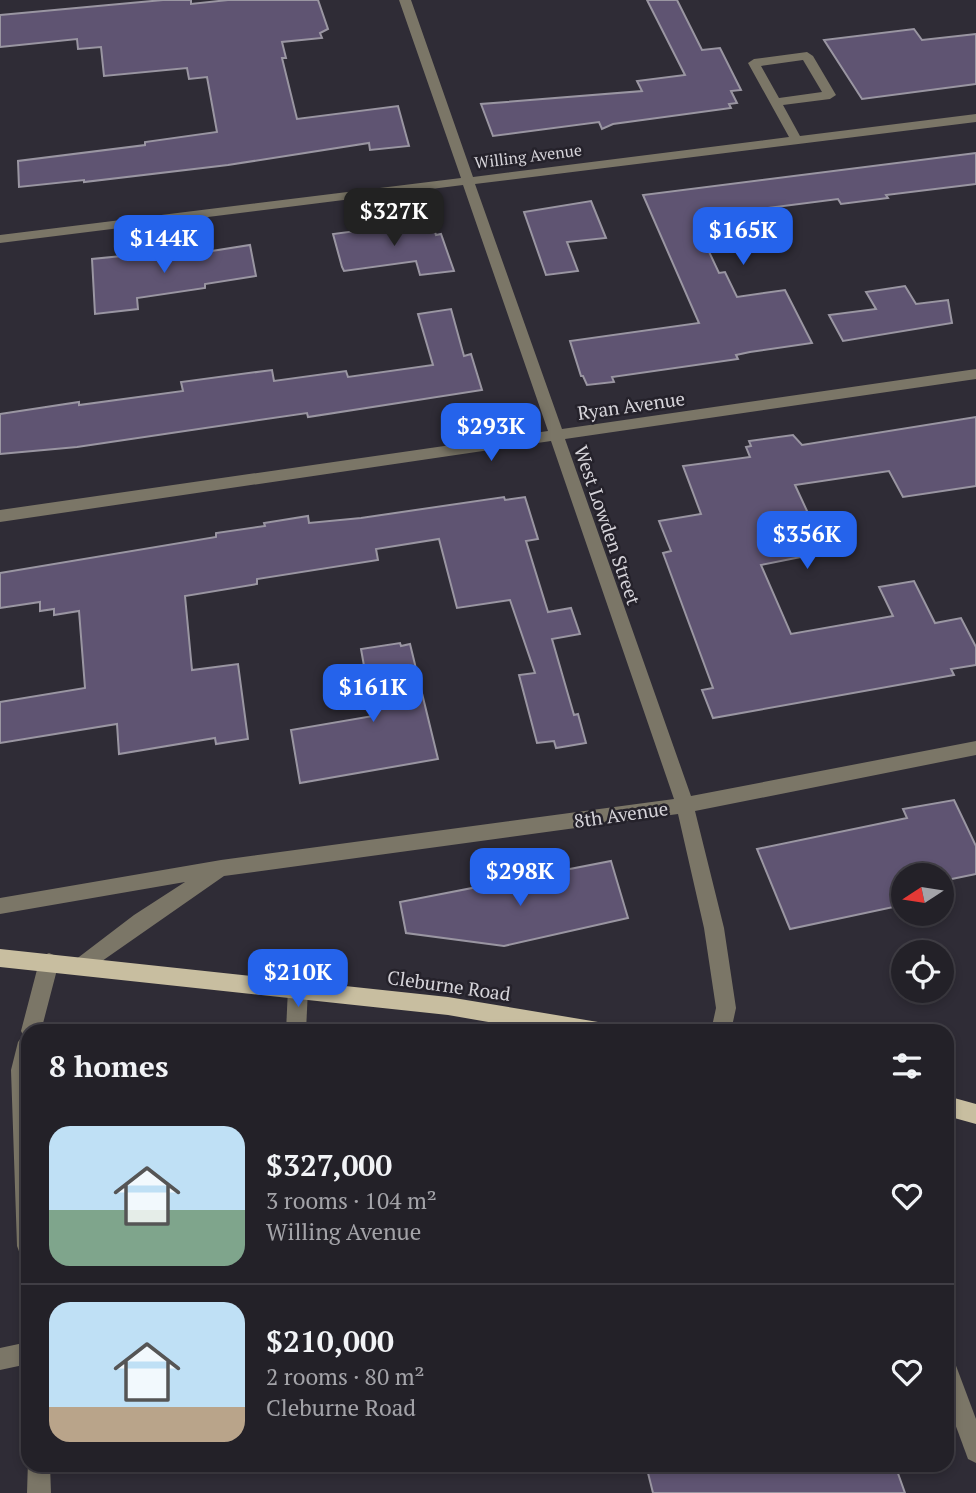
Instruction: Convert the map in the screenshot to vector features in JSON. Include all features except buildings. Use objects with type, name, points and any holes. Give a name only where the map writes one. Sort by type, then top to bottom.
[{"type":"main road","name":"Cleburne Road","points":[[0,958],[448,1006],[556,1024]]},
{"type":"main road","points":[[954,1108],[976,1114]]},
{"type":"street","name":"West Lowden Street","points":[[405,0],[685,805],[714,928],[726,1008],[723,1024]]},
{"type":"street","points":[[776,102],[830,95],[807,57],[754,63],[797,141]]},
{"type":"street","name":"Willing Avenue","points":[[0,239],[976,118]]},
{"type":"street","name":"Ryan Avenue","points":[[0,516],[976,374]]},
{"type":"street","name":"8th Avenue","points":[[0,906],[221,868],[685,805],[976,748]]},
{"type":"street","name":"8th Avenue","points":[[82,966],[141,921],[221,868]]},
{"type":"street","points":[[33,1024],[49,962]]},
{"type":"street","points":[[296,1024],[298,989]]},
{"type":"street","points":[[0,1359],[21,1354]]},
{"type":"street","points":[[954,1390],[976,1451]]},
{"type":"street","points":[[38,1472],[39,1493]]}]
